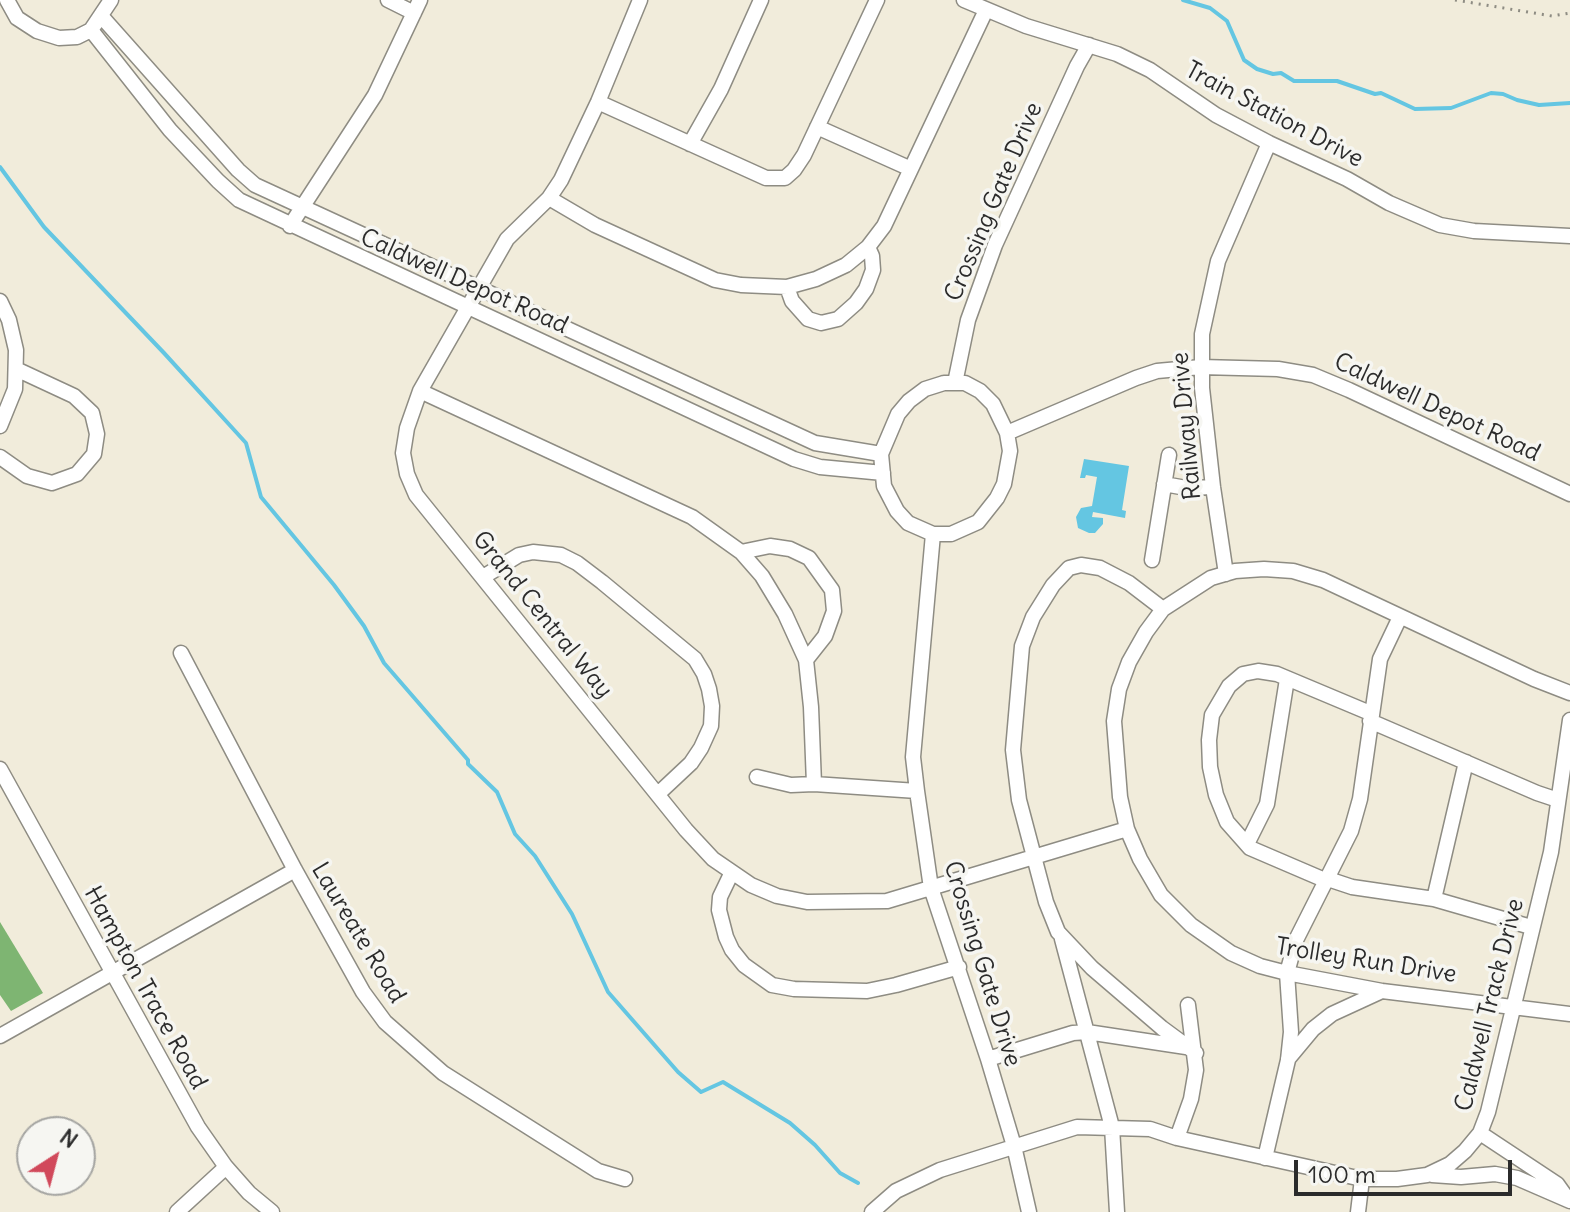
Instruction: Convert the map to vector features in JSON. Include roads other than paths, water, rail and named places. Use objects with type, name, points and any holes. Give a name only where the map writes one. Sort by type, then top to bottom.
[{"type":"street","points":[[7,0],[17,18],[37,31],[59,38],[77,37],[91,30],[111,0]]},
{"type":"street","points":[[290,226],[375,95],[417,7],[388,0]]},
{"type":"street","name":"Grand Central Way","points":[[640,0],[598,102],[561,180],[549,198],[507,239],[420,391],[407,428],[403,453],[416,495],[713,859],[751,885],[777,896],[807,902],[887,901],[1127,829]]},
{"type":"street","points":[[690,144],[721,89],[761,0]]},
{"type":"street","points":[[598,102],[766,178],[785,178],[804,155],[877,0]]},
{"type":"street","name":"Train Station Drive","points":[[964,0],[1026,26],[1117,54],[1150,70],[1197,103],[1269,143],[1440,225],[1474,231],[1570,236]]},
{"type":"street","points":[[549,198],[595,225],[715,280],[741,285],[787,287],[816,279],[846,265],[868,247],[884,226],[986,10]]},
{"type":"street","name":"Caldwell Depot Road","points":[[102,17],[238,170],[255,185],[815,443],[881,454]]},
{"type":"street","name":"Caldwell Depot Road","points":[[91,30],[170,130],[239,200],[794,459],[820,467],[883,473]]},
{"type":"street","name":"Crossing Gate Drive","points":[[955,383],[968,320],[995,245],[1089,45]]},
{"type":"street","points":[[817,127],[911,169]]},
{"type":"street","name":"Railway Drive","points":[[1226,574],[1213,487],[1201,367],[1206,312],[1218,261],[1269,143]]},
{"type":"street","points":[[787,287],[792,301],[808,319],[821,323],[838,319],[866,289],[873,270],[868,247]]},
{"type":"street","points":[[0,301],[9,320],[16,350],[15,389],[0,426]]},
{"type":"street","name":"Caldwell Depot Road","points":[[1007,433],[1136,378],[1176,368],[1278,369],[1313,375],[1570,494]]},
{"type":"street","points":[[0,457],[27,476],[52,483],[77,474],[94,454],[97,434],[92,413],[74,396],[16,369]]},
{"type":"street","points":[[965,383],[980,391],[993,404],[1007,433],[1010,451],[1004,484],[978,522],[951,534],[933,534],[908,523],[897,511],[884,486],[881,454],[893,424],[909,401],[925,389],[965,383]]},
{"type":"street","points":[[420,391],[692,517],[741,552],[762,576],[785,614],[806,660],[814,784]]},
{"type":"street","points":[[1152,560],[1169,455]]},
{"type":"street","points":[[1164,484],[1186,488],[1213,487]]},
{"type":"street","name":"Crossing Gate Drive","points":[[933,534],[913,757],[917,791],[931,888],[988,1059],[1014,1146],[1029,1212]]},
{"type":"street","points":[[741,552],[770,546],[790,549],[809,558],[832,590],[834,611],[825,636],[806,660]]},
{"type":"street","points":[[483,577],[519,555],[533,552],[561,555],[602,582],[695,659],[709,689],[711,726],[691,763],[659,793]]},
{"type":"street","points":[[1117,1212],[1112,1127],[1062,939],[1046,902],[1019,800],[1013,750],[1022,646],[1033,617],[1053,585],[1069,568],[1081,565],[1100,568],[1129,583],[1163,609]]},
{"type":"street","name":"Trolley Run Drive","points":[[1570,693],[1323,580],[1293,571],[1264,569],[1211,578],[1163,609],[1129,662],[1114,721],[1115,760],[1127,829],[1140,859],[1161,895],[1191,925],[1231,953],[1260,966],[1287,973],[1382,991],[1570,1014]]},
{"type":"street","points":[[1265,1158],[1288,1060],[1291,1032],[1287,973],[1296,940],[1351,831],[1360,799],[1380,659],[1400,617]]},
{"type":"street","name":"Laureate Road","points":[[181,653],[295,870],[363,992],[385,1022],[416,1051],[465,1087],[598,1171],[625,1179]]},
{"type":"street","points":[[1531,927],[1434,899],[1352,887],[1327,880],[1247,844],[1227,822],[1216,795],[1209,740],[1212,715],[1229,686],[1243,674],[1258,671],[1287,679],[1466,762],[1558,800]]},
{"type":"street","points":[[1247,844],[1267,804],[1287,679]]},
{"type":"street","name":"Caldwell Track Drive","points":[[872,1212],[896,1191],[940,1170],[1077,1127],[1150,1129],[1177,1138],[1362,1179],[1427,1175],[1458,1158],[1480,1133],[1488,1112],[1551,852],[1570,720]]},
{"type":"street","points":[[1434,899],[1466,762]]},
{"type":"street","name":"Hampton Trace Road","points":[[0,769],[182,1101],[226,1167],[249,1193],[272,1212]]},
{"type":"street","points":[[757,777],[791,785],[917,791]]},
{"type":"street","points":[[0,1036],[295,870]]},
{"type":"street","points":[[732,872],[720,897],[719,910],[726,937],[744,965],[772,985],[794,989],[867,991],[959,967]]},
{"type":"street","points":[[1062,939],[1092,968],[1191,1050]]},
{"type":"street","points":[[1288,1060],[1313,1029],[1332,1014],[1382,991]]},
{"type":"street","points":[[1177,1138],[1191,1099],[1188,1005]]},
{"type":"street","points":[[988,1059],[1073,1033],[1087,1032],[1191,1050]]},
{"type":"street","points":[[1480,1133],[1557,1184],[1570,1201]]},
{"type":"street","points":[[177,1212],[226,1167]]},
{"type":"street","points":[[1427,1175],[1461,1177],[1495,1174],[1517,1178],[1570,1201]]},
{"type":"street","points":[[1358,1212],[1362,1179]]},
{"type":"water","points":[[1084,459],[1129,466],[1122,510],[1126,511],[1125,518],[1093,512],[1092,517],[1103,518],[1103,524],[1095,533],[1078,528],[1076,517],[1081,508],[1092,506],[1097,477],[1086,475],[1080,478]]},
{"type":"waterway","points":[[1183,0],[1210,8],[1227,21],[1244,60],[1257,69],[1281,73],[1294,81],[1337,81],[1375,94],[1381,93],[1415,109],[1451,108],[1491,93],[1539,105],[1570,103]]},
{"type":"waterway","points":[[0,167],[44,227],[246,443],[261,497],[334,585],[364,626],[384,663],[468,760],[468,764],[497,792],[515,834],[535,856],[572,914],[608,992],[678,1072],[701,1092],[723,1082],[790,1123],[840,1173],[858,1183]]}]
